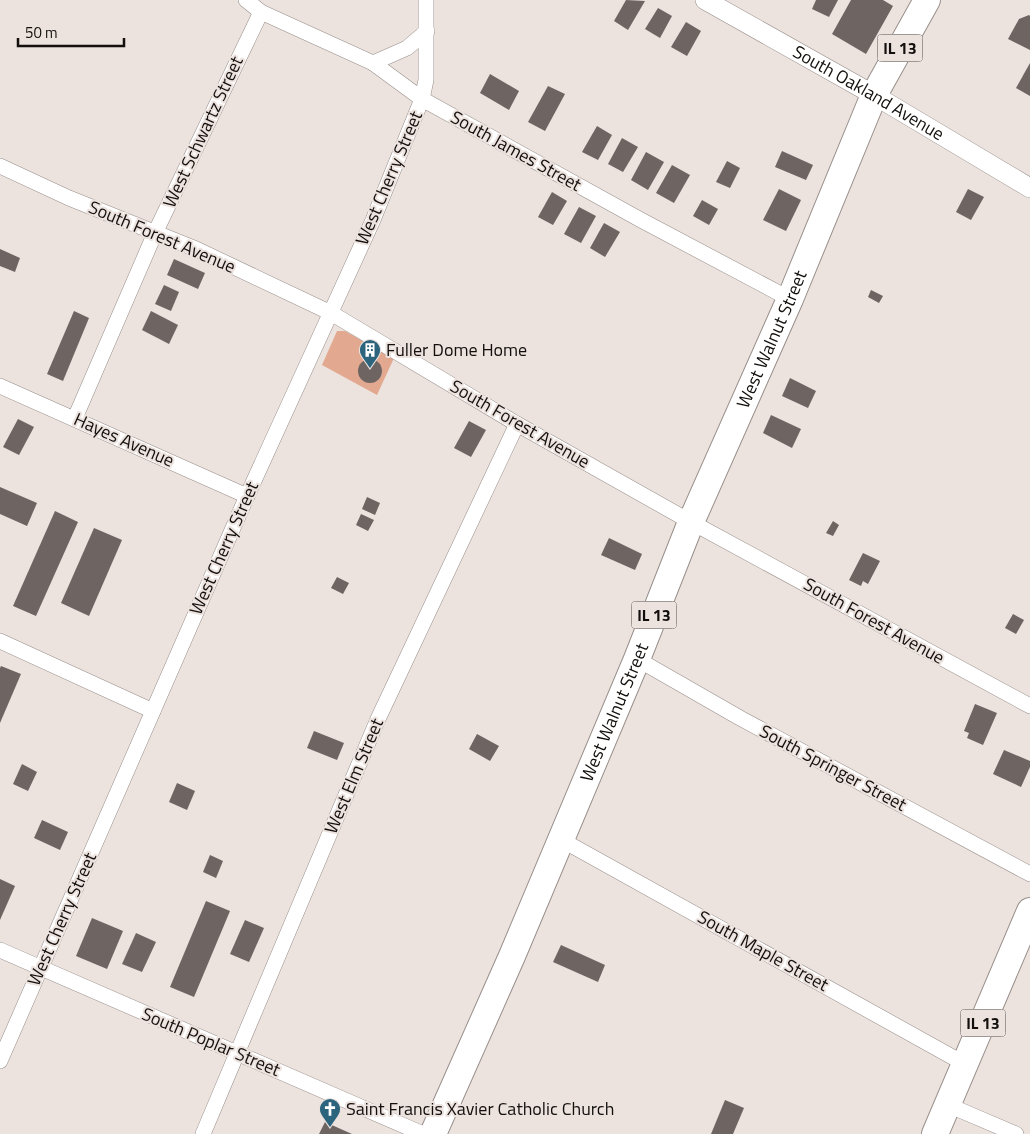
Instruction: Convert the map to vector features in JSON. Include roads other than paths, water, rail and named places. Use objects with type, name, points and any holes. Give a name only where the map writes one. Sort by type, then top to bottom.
[{"type":"highway","name":"IL 13","points":[[874,95],[927,0]]},
{"type":"highway","name":"West Walnut Street","points":[[433,1134],[512,956],[637,659],[692,522],[790,299],[874,95]]},
{"type":"highway","name":"IL 13","points":[[935,1134],[1030,911]]},
{"type":"street","name":"South James Street","points":[[246,0],[261,12],[373,63],[422,99],[790,299]]},
{"type":"street","name":"West Cherry Street","points":[[0,1061],[247,496],[373,220],[422,99],[426,80],[426,0]]},
{"type":"street","name":"South Oakland Avenue","points":[[705,0],[874,95],[1030,188]]},
{"type":"street","name":"West Schwartz Street","points":[[75,418],[156,233],[261,12]]},
{"type":"street","points":[[373,63],[407,48],[427,31]]},
{"type":"street","name":"South Forest Avenue","points":[[0,166],[69,198],[196,249],[331,313],[517,424],[692,522],[1030,706]]},
{"type":"street","name":"Hayes Avenue","points":[[0,386],[247,496]]},
{"type":"street","name":"West Elm Street","points":[[203,1134],[378,719],[517,424]]},
{"type":"street","points":[[0,641],[153,711]]},
{"type":"street","name":"South Springer Street","points":[[637,659],[740,718],[1030,874]]},
{"type":"street","name":"South Maple Street","points":[[560,839],[965,1064]]},
{"type":"street","name":"South Poplar Street","points":[[0,950],[423,1134]]},
{"type":"street","points":[[948,1105],[1016,1134]]},
{"type":"place","name":"Fuller Dome Home","points":[[370,369]]},
{"type":"place","name":"Saint Francis Xavier Catholic Church","points":[[330,1128]]}]
